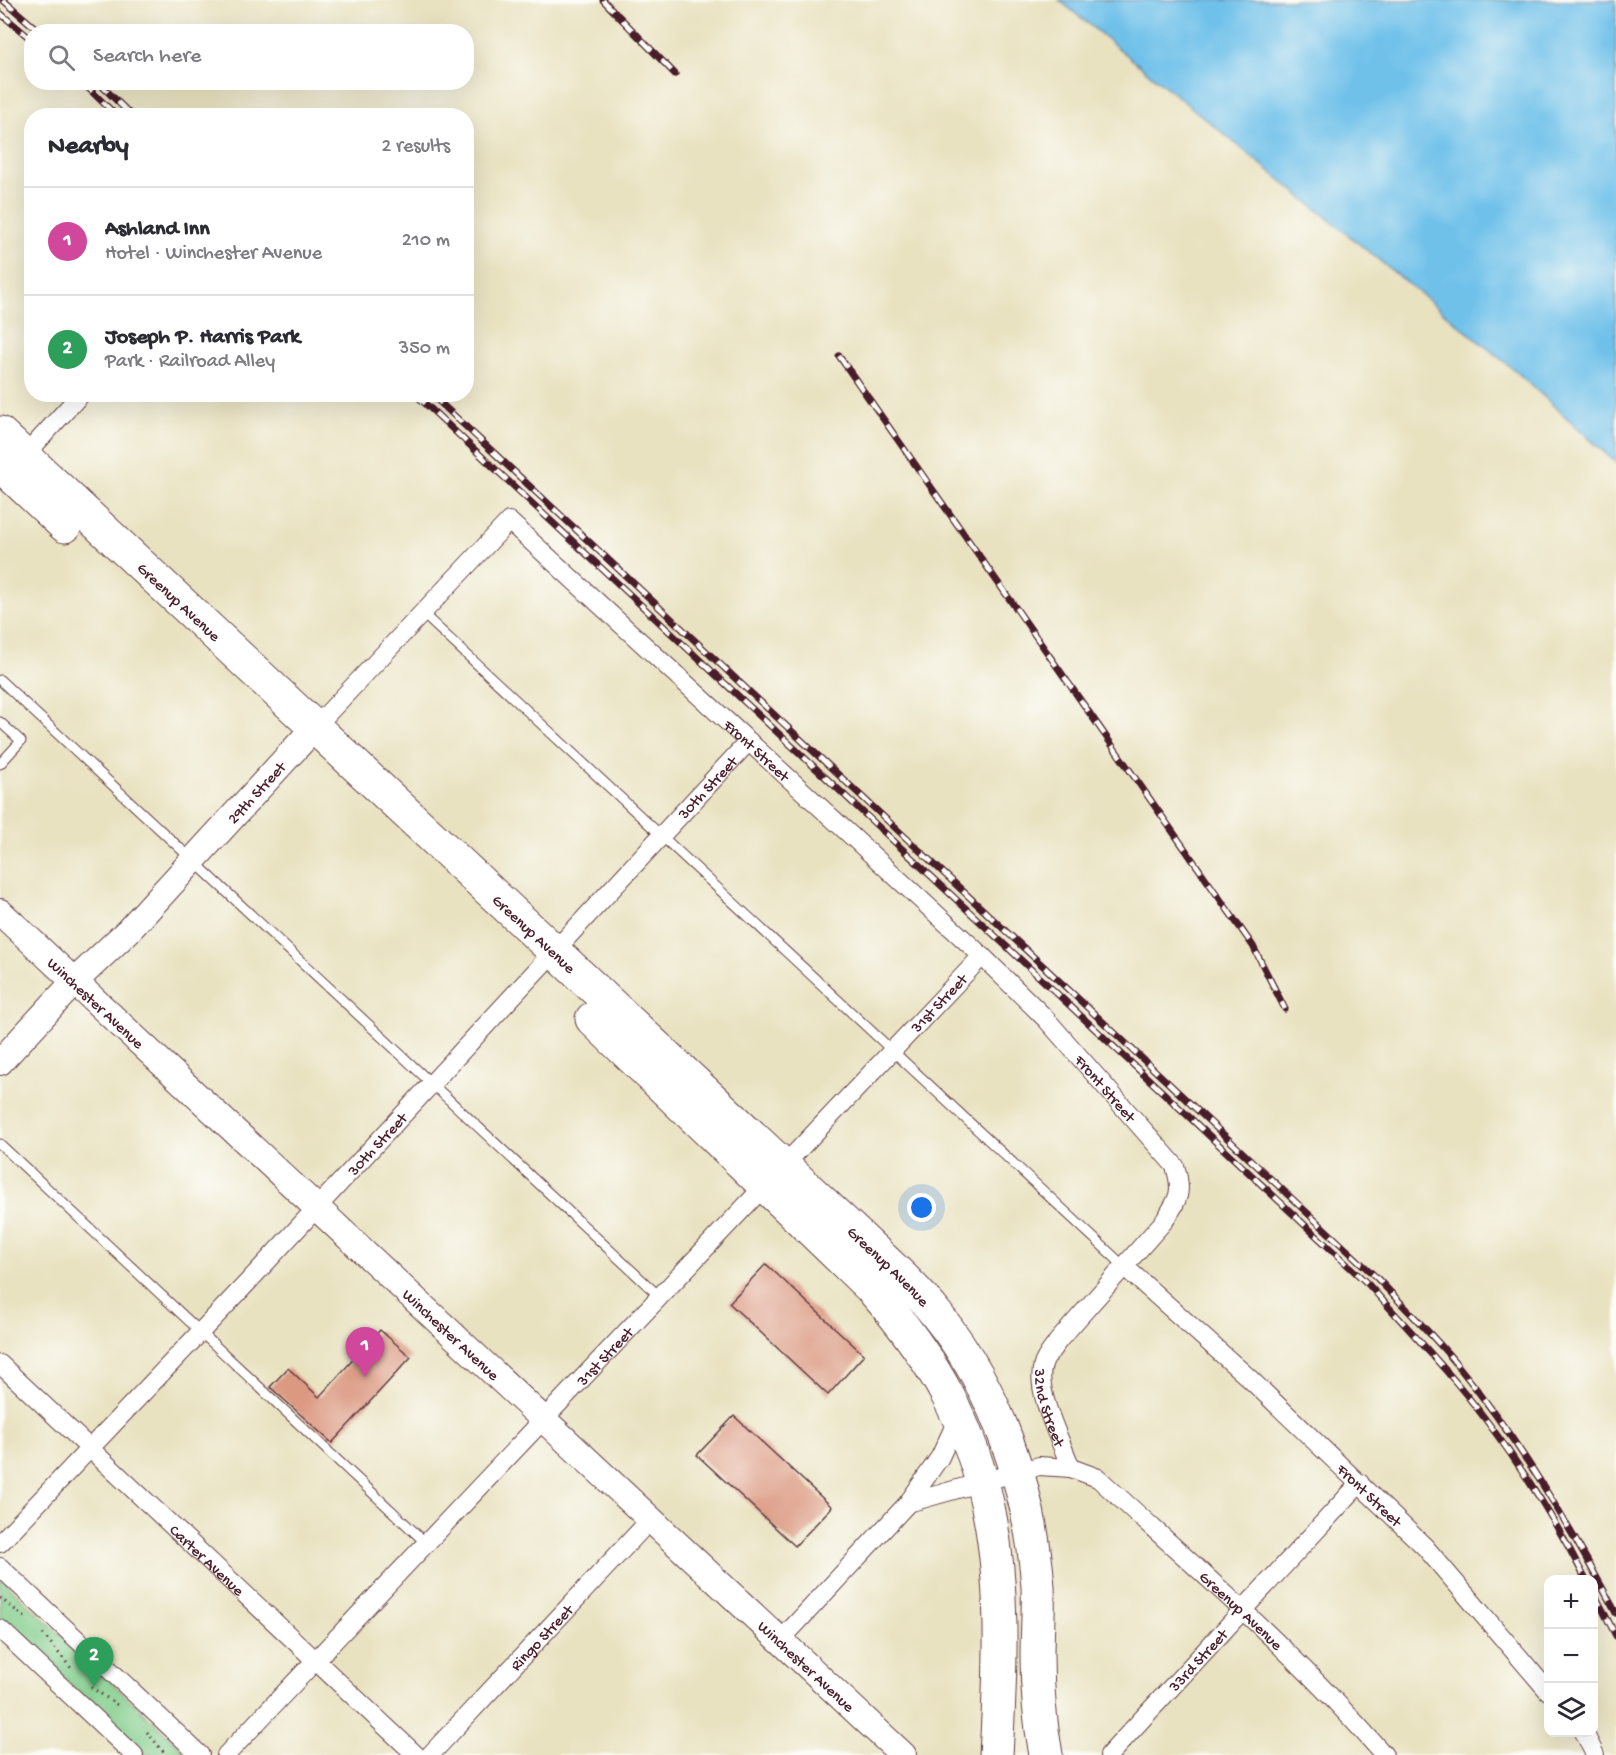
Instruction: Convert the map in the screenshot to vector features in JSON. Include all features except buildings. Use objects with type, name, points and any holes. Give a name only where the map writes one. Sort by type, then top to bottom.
[{"type":"highway","name":"Greenup Avenue","points":[[0,433],[8,469],[307,736],[773,1177],[897,1317],[936,1372],[959,1416],[983,1480]]},
{"type":"highway","name":"Greenup Avenue","points":[[773,1177],[899,1275],[936,1314],[959,1345],[980,1384],[1018,1470]]},
{"type":"highway","points":[[1018,1470],[1035,1556],[1038,1692],[1046,1755]]},
{"type":"highway","points":[[983,1480],[996,1547],[1000,1602],[996,1755]]},
{"type":"main road","name":"29th Street","points":[[0,1062],[75,981],[99,961],[307,736]]},
{"type":"main road","name":"Winchester Avenue","points":[[0,912],[903,1755]]},
{"type":"street","points":[[8,469],[73,402]]},
{"type":"street","name":"29th Street","points":[[307,736],[509,520]]},
{"type":"street","name":"Front Street","points":[[509,520],[982,956],[1046,1019],[1175,1167],[1180,1182],[1179,1197],[1165,1220],[1126,1268],[1250,1379],[1425,1547],[1544,1686]]},
{"type":"street","name":"30th Street","points":[[0,1543],[91,1449],[749,741]]},
{"type":"street","name":"31st Street","points":[[226,1755],[982,956]]},
{"type":"street","name":"32nd Street","points":[[1071,1468],[1042,1390],[1040,1376],[1043,1363],[1058,1341],[1126,1268]]},
{"type":"street","name":"Carter Avenue","points":[[0,1364],[318,1660],[416,1755]]},
{"type":"street","points":[[780,1641],[908,1503],[940,1457],[959,1416]]},
{"type":"street","name":"Greenup Avenue","points":[[983,1480],[1018,1470],[1049,1466],[1071,1468],[1098,1478],[1244,1610],[1339,1703],[1384,1755]]},
{"type":"street","points":[[908,1503],[983,1480]]},
{"type":"street","name":"33rd Street","points":[[1109,1755],[1360,1484]]},
{"type":"street","name":"Ringo Street","points":[[430,1755],[651,1518]]},
{"type":"street","points":[[0,1567],[200,1755]]},
{"type":"street","points":[[0,1629],[134,1755]]},
{"type":"street","points":[[1586,1737],[1595,1755]]},
{"type":"lane","points":[[422,613],[1126,1268]]},
{"type":"lane","points":[[0,680],[660,1297]]},
{"type":"lane","points":[[0,722],[21,741],[0,764]]},
{"type":"lane","points":[[0,1144],[426,1543]]},
{"type":"path","points":[[0,1598],[31,1623]]},
{"type":"path","points":[[37,1628],[78,1676]]},
{"type":"path","points":[[88,1685],[122,1708]]},
{"type":"path","points":[[140,1724],[166,1755]]},
{"type":"green space","points":[[0,1578],[189,1755],[145,1755],[0,1619]]},
{"type":"water","points":[[1059,0],[1616,0],[1616,463],[1518,373]]},
{"type":"railway","points":[[3,0],[31,24]]},
{"type":"railway","points":[[603,0],[675,74]]},
{"type":"railway","points":[[0,13],[24,33]]},
{"type":"railway","points":[[90,90],[109,108]]},
{"type":"railway","points":[[106,90],[124,108]]},
{"type":"railway","points":[[839,356],[1253,946],[1285,1009]]},
{"type":"railway","points":[[424,402],[1368,1284],[1458,1385],[1500,1439],[1552,1518],[1583,1575]]},
{"type":"railway","points":[[440,402],[1377,1278],[1446,1351],[1501,1422],[1561,1515],[1616,1613]]},
{"type":"railway","points":[[1598,1601],[1616,1636]]},
{"type":"place","name":"Ashland Inn","points":[[365,1377]]},
{"type":"place","name":"Joseph P. Harris Park","points":[[94,1687]]}]
